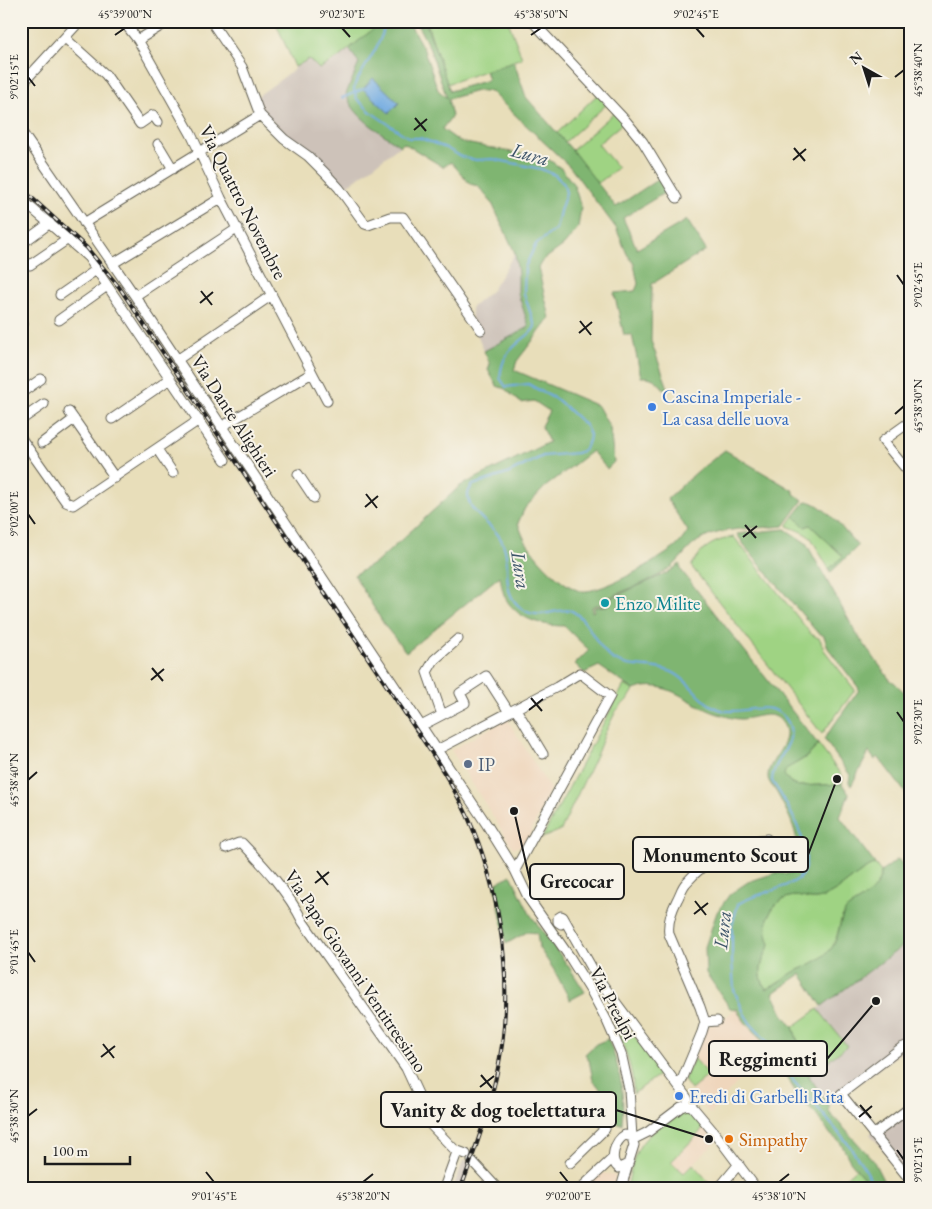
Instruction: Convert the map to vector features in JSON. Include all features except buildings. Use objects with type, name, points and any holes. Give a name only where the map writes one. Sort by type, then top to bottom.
[{"type":"street","points":[[21,85],[80,21]]},
{"type":"street","name":"Via Quattro Novembre","points":[[123,21],[138,40],[191,134],[327,401]]},
{"type":"street","points":[[138,40],[169,21]]},
{"type":"street","points":[[211,21],[242,68],[260,115],[284,139],[308,156],[326,174],[339,188],[364,224],[368,225],[390,217],[403,217],[481,330]]},
{"type":"street","points":[[532,21],[626,121],[643,142],[677,198]]},
{"type":"street","points":[[65,38],[106,75],[140,124],[153,115],[158,122]]},
{"type":"street","points":[[84,223],[260,115]]},
{"type":"street","name":"Via Dante Alighieri","points":[[21,131],[135,296],[515,870]]},
{"type":"street","points":[[158,144],[173,169]]},
{"type":"street","points":[[112,264],[222,198]]},
{"type":"street","points":[[21,199],[88,257],[225,460]]},
{"type":"street","points":[[24,242],[50,223]]},
{"type":"street","points":[[135,296],[238,228]]},
{"type":"street","points":[[30,265],[68,239]]},
{"type":"street","points":[[60,295],[96,270]]},
{"type":"street","points":[[59,320],[107,286]]},
{"type":"street","points":[[177,360],[272,295]]},
{"type":"street","points":[[221,427],[312,373]]},
{"type":"street","points":[[21,393],[41,379]]},
{"type":"street","points":[[112,419],[170,380]]},
{"type":"street","points":[[21,420],[44,404]]},
{"type":"street","points":[[42,443],[71,416],[115,478]]},
{"type":"street","points":[[21,438],[69,504],[77,504],[199,420]]},
{"type":"street","points":[[911,421],[883,441],[911,475]]},
{"type":"street","points":[[157,449],[173,472]]},
{"type":"street","points":[[298,474],[314,498]]},
{"type":"street","points":[[442,715],[427,672],[434,660],[458,640]]},
{"type":"street","points":[[437,750],[580,673],[610,696],[515,870]]},
{"type":"street","points":[[420,724],[465,703],[460,693],[486,676],[543,754]]},
{"type":"street","points":[[679,1087],[702,1032],[704,1022],[700,1007],[668,934],[672,910],[685,884],[707,864],[729,849],[754,840],[767,839]]},
{"type":"street","name":"Via Papa Giovanni Ventitreesimo","points":[[226,848],[239,842],[242,843],[263,864],[406,1068],[425,1110],[426,1119],[454,1150],[466,1156],[497,1188]]},
{"type":"street","name":"Via Prealpi","points":[[515,870],[529,899],[578,970],[607,1021],[620,1053],[629,1089],[634,1149]]},
{"type":"street","points":[[564,922],[597,977],[690,1104],[756,1188]]},
{"type":"street","points":[[704,1022],[717,1021]]},
{"type":"street","points":[[910,1178],[841,1094],[901,1048],[911,1044]]},
{"type":"street","points":[[570,1163],[606,1129],[581,1101]]},
{"type":"street","points":[[620,1188],[634,1149],[648,1132],[681,1107],[690,1104]]},
{"type":"street","points":[[874,1135],[911,1107]]},
{"type":"street","points":[[620,1188],[615,1164],[619,1138],[631,1112]]},
{"type":"street","points":[[619,1138],[625,1135],[633,1138],[648,1132]]},
{"type":"street","points":[[444,1188],[456,1155],[466,1156]]},
{"type":"street","points":[[615,1164],[622,1168],[628,1164]]},
{"type":"street","points":[[581,1188],[600,1172],[615,1164]]},
{"type":"street","points":[[719,1188],[739,1164]]},
{"type":"shaded area","points":[[349,49],[359,63],[346,94],[366,121],[400,146],[343,189],[266,116],[255,98],[295,69],[295,67],[309,59],[319,69],[331,63]]},
{"type":"shaded area","points":[[515,253],[518,293],[529,327],[484,351],[472,321],[471,308],[492,290]]},
{"type":"shaded area","points":[[507,719],[550,789],[525,845],[513,848],[451,750]]},
{"type":"shaded area","points":[[911,940],[911,1049],[900,1053],[829,1106],[809,1076],[847,1046],[818,1009]]},
{"type":"shaded area","points":[[737,1008],[748,1026],[768,1047],[710,1114],[691,1090],[708,1075],[694,1058],[705,1027],[718,1023]]},
{"type":"shaded area","points":[[911,1102],[911,1184],[870,1134]]},
{"type":"shaded area","points":[[704,1128],[716,1142],[684,1173],[671,1161]]},
{"type":"shaded area","points":[[464,1159],[471,1165],[462,1188],[453,1188]]},
{"type":"shaded area","points":[[601,1173],[615,1175],[616,1188],[583,1188]]},
{"type":"green space","points":[[275,21],[383,21],[338,58],[319,69],[309,59],[295,67]]},
{"type":"green space","points":[[383,21],[408,21],[424,50],[438,90],[447,98],[429,47],[418,26],[426,23],[450,91],[488,80],[485,71],[514,62],[526,97],[572,150],[616,207],[663,176],[669,190],[623,218],[637,249],[687,220],[706,250],[652,284],[651,341],[668,388],[665,390],[660,384],[649,377],[641,377],[632,335],[624,335],[614,293],[635,291],[638,284],[634,264],[627,254],[616,228],[570,167],[490,91],[477,91],[448,99],[452,116],[442,129],[460,142],[548,159],[562,169],[574,185],[581,207],[578,228],[564,245],[542,261],[538,268],[550,318],[517,361],[514,370],[598,406],[610,428],[614,462],[607,469],[592,451],[545,487],[525,508],[518,523],[525,540],[541,562],[562,581],[577,590],[586,591],[597,589],[624,578],[651,563],[675,547],[688,531],[667,499],[725,450],[794,491],[794,494],[803,500],[784,526],[723,531],[704,538],[693,544],[666,571],[646,582],[610,597],[606,605],[595,605],[592,607],[592,612],[594,607],[607,606],[610,603],[611,598],[667,573],[680,564],[681,570],[818,744],[808,755],[786,769],[784,775],[790,782],[798,786],[842,784],[849,794],[840,817],[875,864],[836,891],[823,897],[812,899],[793,896],[782,900],[776,905],[767,923],[770,944],[761,966],[761,977],[766,989],[817,960],[830,950],[835,942],[846,910],[873,891],[881,872],[898,859],[911,875],[911,940],[822,1006],[801,974],[773,993],[783,1014],[793,1027],[809,1076],[829,1106],[829,1112],[873,1160],[887,1188],[869,1188],[867,1182],[850,1161],[840,1142],[831,1135],[817,1116],[799,1097],[768,1047],[748,1026],[737,1009],[730,1008],[706,973],[705,947],[717,912],[730,894],[748,882],[775,873],[787,874],[793,872],[798,851],[795,831],[787,812],[768,779],[769,770],[786,736],[785,728],[781,721],[777,717],[768,715],[736,719],[711,711],[668,690],[657,687],[634,690],[599,666],[584,673],[575,664],[589,650],[564,626],[538,622],[514,610],[504,595],[500,576],[406,652],[385,626],[354,575],[377,562],[460,486],[549,442],[541,426],[549,411],[534,401],[521,403],[505,389],[497,386],[488,370],[490,364],[484,351],[529,327],[518,293],[515,253],[492,203],[478,186],[470,184],[451,162],[443,167],[404,143],[400,146],[377,130],[355,110],[346,94],[359,63],[349,49]]},
{"type":"green space","points":[[415,21],[508,21],[522,58],[447,84],[427,23],[418,26]]},
{"type":"green space","points":[[598,94],[607,104],[565,142],[557,133]]},
{"type":"green space","points":[[615,112],[624,122],[598,144],[618,168],[597,184],[572,150]]},
{"type":"green space","points":[[806,501],[820,507],[827,513],[858,546],[830,573],[829,569],[843,556],[810,525],[805,527],[794,516]]},
{"type":"green space","points":[[794,516],[805,527],[810,525],[844,557],[829,569],[811,538],[787,526]]},
{"type":"green space","points":[[785,529],[806,543],[856,633],[890,680],[911,699],[911,800],[878,757],[875,760],[869,752],[851,786],[849,782],[850,775],[824,739],[859,690],[858,687],[828,648],[824,636],[816,631],[747,549],[737,534]]},
{"type":"green space","points":[[734,537],[811,634],[820,639],[824,650],[855,690],[822,734],[691,566],[709,546]]},
{"type":"green space","points":[[624,685],[634,690],[616,711],[561,830],[542,838]]},
{"type":"green space","points":[[818,744],[843,777],[842,784],[798,786],[790,782],[784,775],[785,769],[808,756]]},
{"type":"green space","points":[[875,864],[881,872],[876,887],[846,910],[835,942],[830,950],[817,960],[766,990],[761,978],[761,967],[770,944],[767,923],[776,905],[782,900],[793,896],[812,899],[823,897],[836,891]]},
{"type":"green space","points":[[511,875],[530,914],[585,992],[570,1000],[554,970],[539,948],[537,933],[527,932],[506,944],[495,884]]},
{"type":"green space","points":[[818,1009],[847,1046],[809,1076],[793,1027]]},
{"type":"green space","points":[[614,1011],[663,1072],[633,1094],[632,1074],[611,1014]]},
{"type":"green space","points":[[608,1039],[621,1081],[623,1102],[622,1124],[615,1123],[610,1125],[608,1123],[612,1103],[593,1080],[589,1060],[585,1054],[596,1044]]},
{"type":"green space","points":[[694,1058],[709,1075],[691,1090],[684,1080]]},
{"type":"green space","points":[[685,1108],[688,1108],[704,1128],[671,1162],[684,1173],[693,1164],[714,1188],[627,1188],[633,1161],[644,1140]]},
{"type":"green space","points":[[856,1169],[867,1182],[869,1188],[833,1188]]},
{"type":"water","points":[[373,78],[399,103],[389,113],[363,89]]},
{"type":"waterway","name":"Lura","points":[[385,21],[381,37],[355,84],[354,90],[357,99],[372,113],[409,138],[420,138],[446,148],[462,157],[476,160],[493,159],[541,169],[555,175],[564,184],[566,193],[556,229],[536,244],[525,267],[524,294],[535,326],[531,333],[507,355],[502,365],[500,378],[506,387],[528,384],[559,401],[586,426],[590,435],[589,441],[584,450],[577,453],[543,456],[507,474],[473,485],[469,491],[470,503],[478,515],[494,530],[501,540],[507,562],[510,593],[515,602],[524,610],[537,614],[562,610],[572,611],[588,626],[605,652],[617,661],[632,666],[664,669],[672,672],[685,681],[708,703],[722,710],[772,709],[786,719],[791,735],[776,765],[772,781],[799,830],[806,858],[804,870],[798,879],[792,883],[738,904],[732,926],[734,990],[750,1023],[782,1058],[794,1082],[849,1145],[867,1172],[874,1188]]},
{"type":"waterway","name":"Lura","points":[[342,98],[363,89]]},
{"type":"railway","points":[[21,188],[87,248],[119,287],[433,755],[467,815],[478,842],[495,898],[504,957],[505,1016],[495,1082],[480,1135],[461,1188]]},
{"type":"place","name":"Cascina Imperiale - La casa delle uova","points":[[652,407]]},
{"type":"place","name":"Enzo Milite","points":[[605,603]]},
{"type":"place","name":"IP","points":[[468,764]]},
{"type":"place","name":"Monumento Scout","points":[[837,779]]},
{"type":"place","name":"Grecocar","points":[[514,811]]},
{"type":"place","name":"Reggimenti","points":[[876,1001]]},
{"type":"place","name":"Eredi di Garbelli Rita","points":[[679,1096]]},
{"type":"place","name":"Vanity & dog toelettatura","points":[[709,1139]]},
{"type":"place","name":"Simpathy","points":[[729,1139]]}]
